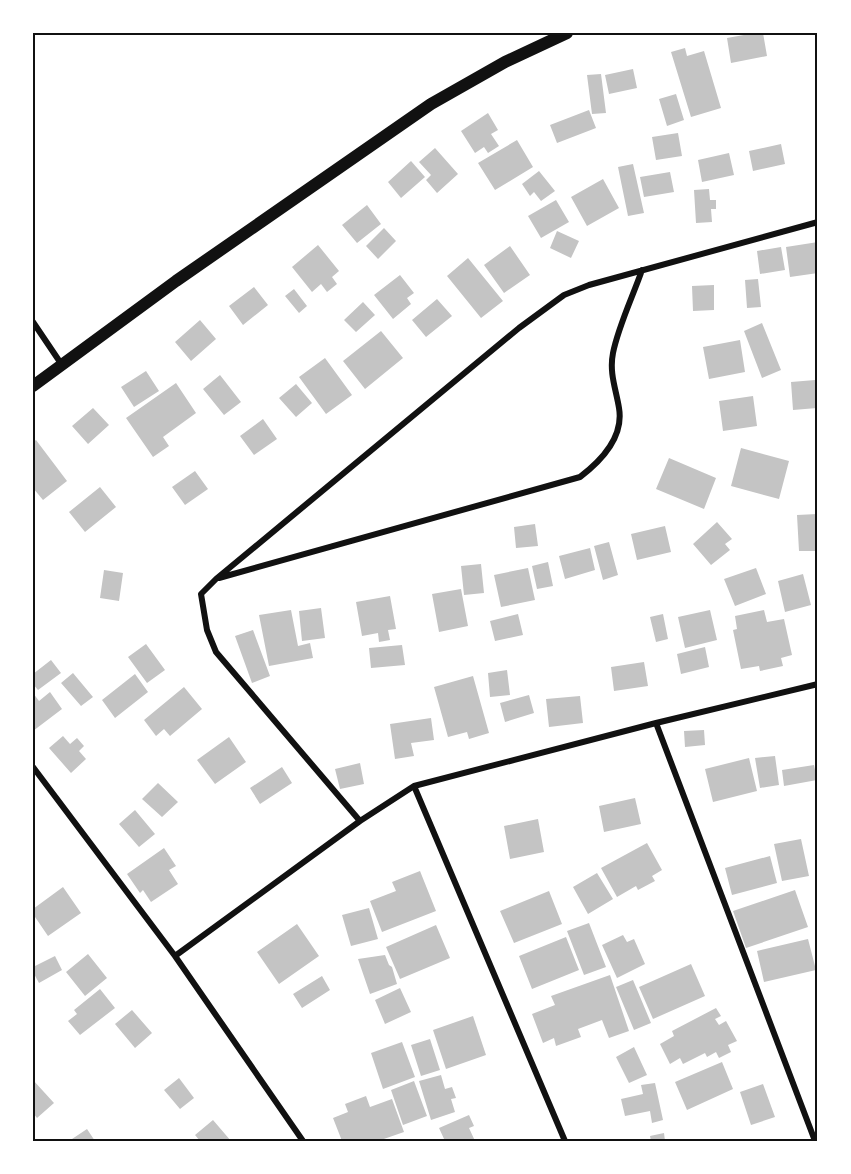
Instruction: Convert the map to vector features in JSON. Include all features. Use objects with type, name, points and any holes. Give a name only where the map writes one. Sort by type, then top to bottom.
[{"type":"main road","points":[[33,386],[176,281],[431,105],[505,62],[567,33]]},
{"type":"street","points":[[360,821],[216,652],[207,630],[201,594],[216,579],[543,309],[572,292],[642,270],[818,222]]},
{"type":"street","points":[[216,579],[580,477],[593,467],[613,441],[619,427],[620,410],[612,372],[613,353],[642,270]]},
{"type":"street","points":[[33,322],[62,365]]},
{"type":"street","points":[[175,956],[360,821],[414,786],[656,723],[818,684]]},
{"type":"street","points":[[656,723],[815,1141]]},
{"type":"street","points":[[33,767],[175,956],[303,1141]]},
{"type":"street","points":[[414,786],[565,1141]]},
{"type":"building","points":[[763,33],[767,56],[731,63],[727,38]]},
{"type":"building","points":[[685,48],[687,56],[704,51],[721,108],[691,117],[671,52]]},
{"type":"building","points":[[633,69],[637,88],[609,94],[605,75]]},
{"type":"building","points":[[601,74],[606,113],[592,114],[587,75]]},
{"type":"building","points":[[676,94],[684,120],[667,126],[659,99]]},
{"type":"building","points":[[589,110],[596,128],[557,143],[550,125]]},
{"type":"building","points":[[488,113],[498,130],[491,134],[499,146],[488,153],[484,147],[475,153],[461,131]]},
{"type":"building","points":[[678,133],[682,156],[656,160],[652,137]]},
{"type":"building","points":[[517,140],[533,167],[495,190],[478,163]]},
{"type":"building","points":[[781,144],[785,164],[753,171],[749,151]]},
{"type":"building","points":[[435,148],[458,174],[437,193],[426,180],[431,175],[419,162]]},
{"type":"building","points":[[729,153],[734,175],[702,182],[698,160]]},
{"type":"building","points":[[411,161],[425,177],[401,198],[388,182]]},
{"type":"building","points":[[633,164],[644,213],[628,216],[618,167]]},
{"type":"building","points":[[539,171],[555,191],[541,201],[534,192],[530,196],[522,184]]},
{"type":"building","points":[[670,172],[674,192],[644,197],[640,177]]},
{"type":"building","points":[[603,179],[619,208],[587,226],[571,197]]},
{"type":"building","points":[[709,189],[710,200],[716,200],[716,209],[711,209],[712,222],[696,223],[694,190]]},
{"type":"building","points":[[556,200],[569,222],[541,238],[528,216]]},
{"type":"building","points":[[367,205],[381,224],[357,243],[342,225]]},
{"type":"building","points":[[384,228],[396,241],[378,259],[366,246]]},
{"type":"building","points":[[557,231],[579,241],[571,258],[550,248]]},
{"type":"building","points":[[818,242],[818,273],[790,277],[786,247]]},
{"type":"building","points":[[318,245],[339,271],[332,277],[337,284],[327,292],[321,284],[312,292],[292,267]]},
{"type":"building","points":[[510,246],[530,275],[504,293],[484,265]]},
{"type":"building","points":[[781,247],[785,270],[760,274],[757,251]]},
{"type":"building","points":[[468,258],[503,301],[481,318],[447,276]]},
{"type":"building","points":[[400,275],[414,293],[407,298],[411,304],[393,319],[374,295]]},
{"type":"building","points":[[758,279],[761,307],[747,308],[745,280]]},
{"type":"building","points":[[714,285],[714,310],[693,311],[692,286]]},
{"type":"building","points":[[254,287],[268,305],[243,325],[229,306]]},
{"type":"building","points":[[294,289],[307,306],[299,313],[285,296]]},
{"type":"building","points":[[437,299],[452,316],[426,337],[412,320]]},
{"type":"building","points":[[363,302],[375,315],[356,332],[344,320]]},
{"type":"building","points":[[200,320],[216,339],[191,361],[175,342]]},
{"type":"building","points":[[762,323],[781,370],[762,378],[744,331]]},
{"type":"building","points":[[381,331],[403,358],[365,389],[343,361]]},
{"type":"building","points":[[740,340],[745,372],[709,379],[703,347]]},
{"type":"building","points":[[325,358],[352,395],[326,414],[299,377]]},
{"type":"building","points":[[146,371],[159,391],[134,407],[121,387]]},
{"type":"building","points":[[220,375],[241,402],[224,415],[203,389]]},
{"type":"building","points":[[815,380],[817,408],[793,410],[791,382]]},
{"type":"building","points":[[176,383],[196,413],[163,437],[169,446],[153,457],[126,418]]},
{"type":"building","points":[[296,384],[312,403],[296,417],[279,398]]},
{"type":"building","points":[[753,396],[757,426],[723,431],[719,401]]},
{"type":"building","points":[[93,408],[109,425],[88,444],[72,426]]},
{"type":"building","points":[[263,419],[277,439],[254,455],[240,436]]},
{"type":"building","points":[[36,440],[67,481],[43,500],[33,488],[33,442]]},
{"type":"building","points":[[741,448],[789,461],[779,499],[731,486]]},
{"type":"building","points":[[669,458],[716,478],[704,509],[656,489]]},
{"type":"building","points":[[195,471],[208,489],[185,505],[172,487]]},
{"type":"building","points":[[100,487],[116,507],[85,532],[69,512]]},
{"type":"building","points":[[817,514],[818,551],[799,551],[797,515]]},
{"type":"building","points":[[717,522],[732,539],[725,544],[730,550],[711,565],[693,544]]},
{"type":"building","points":[[535,524],[538,546],[516,548],[514,527]]},
{"type":"building","points":[[665,526],[671,552],[637,560],[631,534]]},
{"type":"building","points":[[609,542],[618,575],[603,580],[594,546]]},
{"type":"building","points":[[590,548],[595,570],[565,579],[559,556]]},
{"type":"building","points":[[548,562],[553,586],[537,589],[532,566]]},
{"type":"building","points":[[481,564],[484,593],[464,595],[461,566]]},
{"type":"building","points":[[528,568],[535,600],[501,607],[494,575]]},
{"type":"building","points":[[756,568],[766,594],[735,606],[724,579]]},
{"type":"building","points":[[104,570],[123,573],[119,601],[100,598]]},
{"type":"building","points":[[803,574],[811,605],[785,612],[778,581]]},
{"type":"building","points":[[461,589],[468,626],[439,632],[432,594]]},
{"type":"building","points":[[390,596],[396,629],[388,630],[390,640],[379,642],[378,633],[362,636],[356,602]]},
{"type":"building","points":[[321,608],[325,638],[302,641],[299,611]]},
{"type":"building","points":[[291,610],[298,646],[310,643],[313,658],[269,666],[259,615]]},
{"type":"building","points":[[710,610],[717,640],[685,648],[678,617]]},
{"type":"building","points":[[764,610],[767,622],[784,619],[792,655],[781,658],[783,666],[760,671],[759,666],[741,669],[733,630],[737,629],[735,616]]},
{"type":"building","points":[[518,614],[523,635],[495,641],[490,621]]},
{"type":"building","points":[[663,614],[668,639],[656,642],[650,617]]},
{"type":"building","points":[[253,630],[270,676],[252,683],[235,636]]},
{"type":"building","points":[[146,644],[165,670],[147,683],[128,657]]},
{"type":"building","points":[[402,645],[405,665],[371,668],[369,648]]},
{"type":"building","points":[[705,647],[709,667],[681,674],[677,654]]},
{"type":"building","points":[[51,660],[61,673],[38,690],[33,684],[33,674]]},
{"type":"building","points":[[644,662],[648,686],[614,691],[611,667]]},
{"type":"building","points":[[507,670],[510,695],[490,697],[488,673]]},
{"type":"building","points":[[73,673],[93,697],[81,706],[61,683]]},
{"type":"building","points":[[135,674],[148,692],[115,718],[102,700]]},
{"type":"building","points":[[473,676],[489,733],[469,739],[467,732],[448,737],[434,687]]},
{"type":"building","points":[[184,687],[202,709],[170,736],[164,729],[156,736],[144,720]]},
{"type":"building","points":[[50,692],[62,709],[33,731],[33,693],[39,701]]},
{"type":"building","points":[[529,695],[534,713],[505,722],[500,703]]},
{"type":"building","points":[[580,696],[583,723],[549,727],[546,699]]},
{"type":"building","points":[[431,718],[434,740],[411,743],[414,756],[395,759],[390,724]]},
{"type":"building","points":[[704,730],[705,745],[685,747],[684,731]]},
{"type":"building","points":[[63,736],[70,744],[77,738],[84,746],[79,751],[86,759],[71,773],[49,748]]},
{"type":"building","points":[[229,737],[246,762],[215,784],[197,760]]},
{"type":"building","points":[[775,756],[779,785],[760,788],[755,758]]},
{"type":"building","points":[[749,758],[757,791],[713,802],[705,769]]},
{"type":"building","points":[[360,763],[364,784],[340,789],[335,769]]},
{"type":"building","points":[[814,765],[817,780],[784,786],[782,770]]},
{"type":"building","points":[[282,767],[292,783],[260,804],[250,788]]},
{"type":"building","points":[[158,783],[178,802],[162,817],[142,799]]},
{"type":"building","points":[[635,798],[641,824],[604,832],[599,806]]},
{"type":"building","points":[[135,810],[155,834],[139,847],[119,824]]},
{"type":"building","points":[[538,819],[544,852],[510,859],[504,826]]},
{"type":"building","points":[[801,839],[809,876],[782,881],[774,844]]},
{"type":"building","points":[[647,843],[662,870],[652,876],[655,881],[638,890],[636,886],[617,897],[601,868]]},
{"type":"building","points":[[164,848],[176,866],[169,870],[178,884],[151,902],[143,890],[140,893],[127,874]]},
{"type":"building","points":[[770,856],[777,883],[732,895],[725,868]]},
{"type":"building","points":[[420,871],[436,911],[382,932],[370,901],[396,891],[392,882]]},
{"type":"building","points":[[597,873],[613,899],[588,914],[573,887]]},
{"type":"building","points":[[63,887],[81,913],[48,936],[33,914],[33,909]]},
{"type":"building","points":[[795,890],[808,927],[746,948],[733,911]]},
{"type":"building","points":[[549,891],[562,924],[514,943],[500,911]]},
{"type":"building","points":[[369,908],[378,939],[351,946],[342,915]]},
{"type":"building","points":[[589,923],[606,967],[584,975],[567,931]]},
{"type":"building","points":[[297,924],[319,956],[279,984],[257,952]]},
{"type":"building","points":[[436,925],[450,958],[400,979],[386,947]]},
{"type":"building","points":[[623,935],[627,942],[634,939],[645,964],[617,978],[602,945]]},
{"type":"building","points":[[566,937],[579,970],[532,989],[519,956]]},
{"type":"building","points":[[808,939],[816,970],[764,982],[757,951]]},
{"type":"building","points":[[88,954],[107,978],[85,996],[66,972]]},
{"type":"building","points":[[385,955],[392,967],[397,984],[370,994],[358,959]]},
{"type":"building","points":[[55,956],[62,970],[39,983],[33,967]]},
{"type":"building","points":[[691,964],[705,996],[653,1019],[639,987]]},
{"type":"building","points":[[610,975],[629,1031],[609,1038],[602,1020],[578,1029],[581,1037],[556,1046],[554,1038],[543,1043],[532,1014],[555,1005],[551,996]]},
{"type":"building","points":[[322,976],[330,990],[302,1008],[293,994]]},
{"type":"building","points":[[633,980],[651,1023],[634,1030],[616,987]]},
{"type":"building","points":[[400,988],[411,1012],[385,1024],[375,1000]]},
{"type":"building","points":[[100,989],[115,1008],[80,1035],[68,1021],[77,1014],[74,1010]]},
{"type":"building","points":[[716,1008],[721,1016],[715,1019],[719,1025],[726,1021],[737,1041],[728,1045],[731,1052],[719,1058],[716,1052],[707,1057],[705,1053],[683,1064],[680,1058],[670,1064],[660,1044],[674,1036],[672,1031]]},
{"type":"building","points":[[132,1010],[152,1033],[135,1048],[115,1024]]},
{"type":"building","points":[[473,1016],[486,1055],[446,1069],[433,1030]]},
{"type":"building","points":[[430,1039],[440,1070],[421,1076],[411,1045]]},
{"type":"building","points":[[402,1042],[415,1077],[383,1089],[371,1053]]},
{"type":"building","points":[[634,1047],[647,1075],[629,1083],[616,1057]]},
{"type":"building","points":[[722,1062],[733,1089],[687,1110],[675,1082]]},
{"type":"building","points":[[441,1075],[445,1089],[452,1087],[456,1098],[451,1099],[455,1112],[431,1120],[419,1081]]},
{"type":"building","points":[[179,1078],[194,1098],[180,1109],[164,1090]]},
{"type":"building","points":[[33,1080],[54,1103],[37,1118],[33,1113]]},
{"type":"building","points":[[414,1081],[427,1116],[403,1125],[391,1090]]},
{"type":"building","points":[[655,1083],[663,1120],[652,1123],[650,1111],[625,1116],[621,1099],[643,1094],[641,1085]]},
{"type":"building","points":[[763,1084],[775,1117],[751,1125],[740,1092]]},
{"type":"building","points":[[366,1096],[370,1107],[392,1099],[404,1132],[378,1141],[342,1141],[333,1118],[348,1112],[345,1104]]},
{"type":"building","points":[[469,1115],[474,1126],[469,1128],[475,1141],[445,1141],[439,1128]]},
{"type":"building","points":[[213,1120],[231,1141],[200,1141],[195,1135]]},
{"type":"building","points":[[87,1129],[95,1141],[69,1141]]},
{"type":"building","points":[[664,1133],[665,1141],[651,1141],[650,1136]]}]
